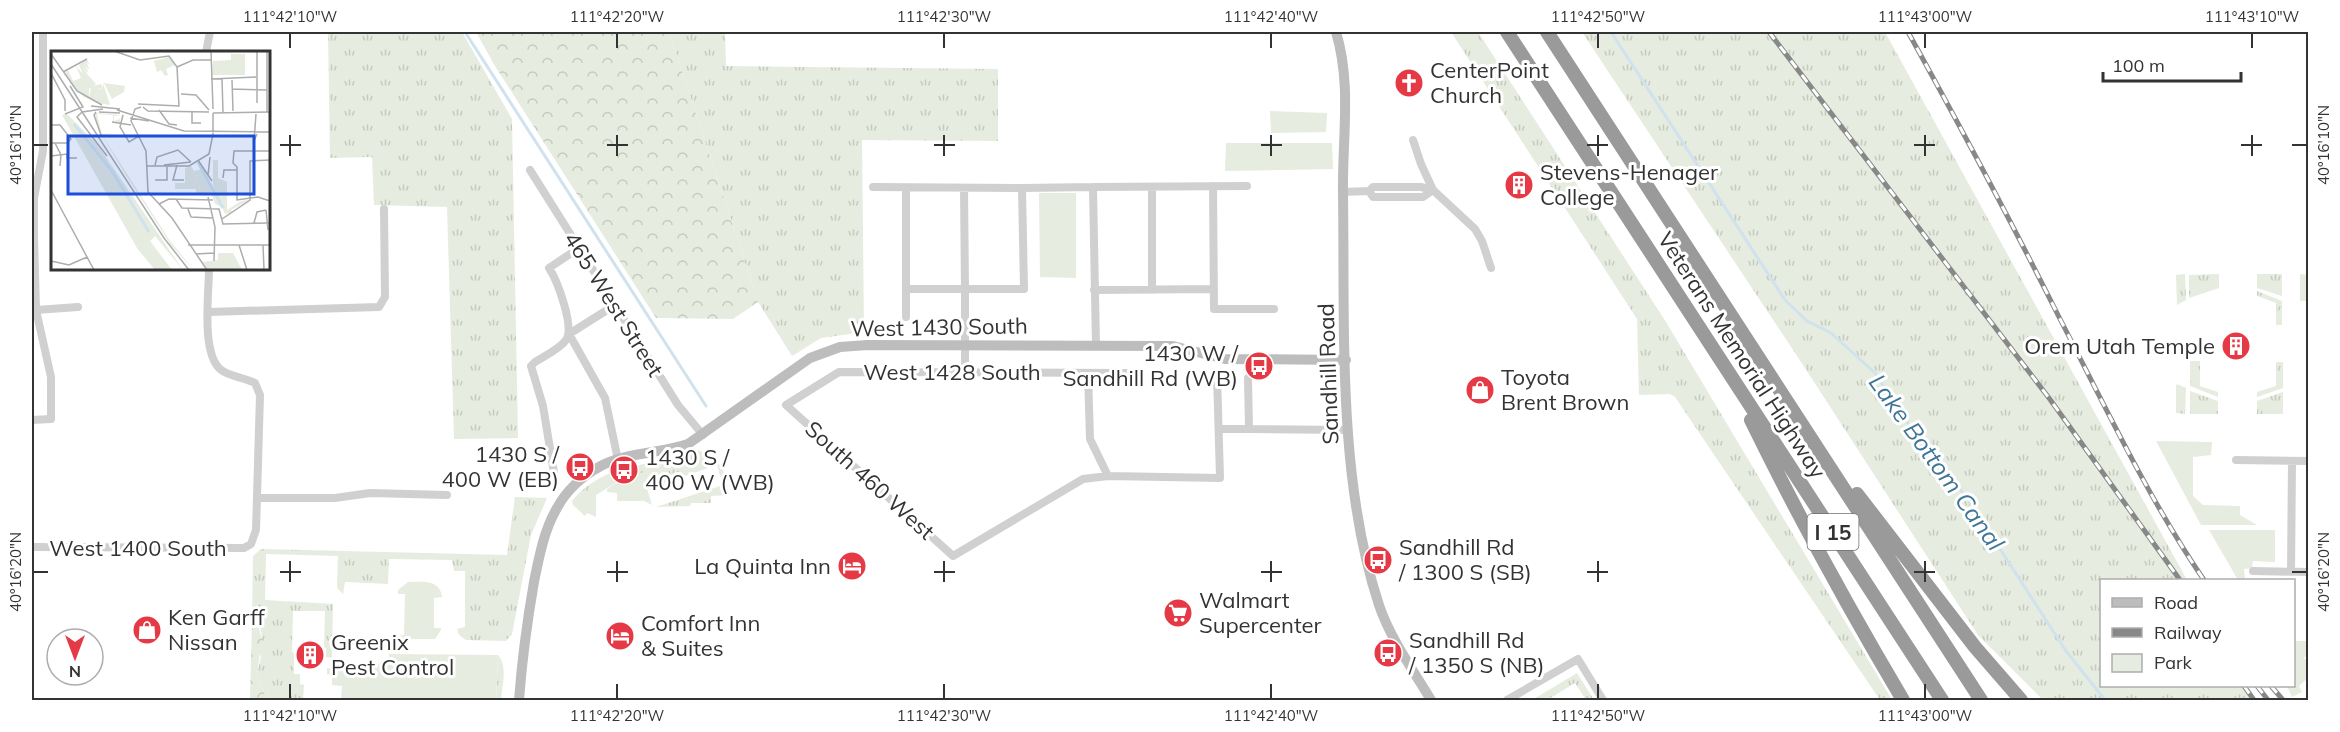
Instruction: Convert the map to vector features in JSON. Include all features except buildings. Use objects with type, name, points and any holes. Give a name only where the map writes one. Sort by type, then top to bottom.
[{"type":"highway","name":"Veterans Memorial Highway","points":[[1508,32],[1942,700]]},
{"type":"highway","name":"Veterans Memorial Highway","points":[[1547,32],[1982,700]]},
{"type":"highway","points":[[1723,364],[1796,512],[1855,620],[1903,700]]},
{"type":"highway","points":[[1795,414],[1975,647],[2021,700]]},
{"type":"street","points":[[32,420],[51,419],[51,377],[36,310],[33,237],[34,198],[43,151],[43,32]]},
{"type":"street","points":[[206,51],[210,32]]},
{"type":"street","name":"Sandhill Road","points":[[1336,32],[1341,49],[1346,91],[1343,192],[1348,430],[1362,544],[1380,607],[1431,700]]},
{"type":"street","points":[[1413,140],[1433,190],[1475,229],[1482,241],[1491,268]]},
{"type":"street","name":"465 West Street","points":[[530,170],[678,405],[703,435]]},
{"type":"street","points":[[1213,186],[1214,309],[1274,309]]},
{"type":"street","points":[[873,188],[1247,186]]},
{"type":"street","points":[[1093,187],[1096,346]]},
{"type":"street","points":[[1152,187],[1152,290]]},
{"type":"street","points":[[1343,192],[1369,191],[1373,187],[1421,187],[1433,190]]},
{"type":"street","points":[[906,188],[906,316]]},
{"type":"street","points":[[964,188],[965,372]]},
{"type":"street","points":[[906,289],[1024,289],[1022,188]]},
{"type":"street","points":[[209,312],[374,308],[382,305],[385,297],[384,209]]},
{"type":"street","points":[[554,473],[543,406],[531,366],[565,342],[569,334],[569,323],[555,278],[549,268],[579,248]]},
{"type":"street","points":[[209,270],[209,344],[214,361],[227,373],[249,379],[258,388],[258,498],[335,498],[370,493],[447,495]]},
{"type":"street","points":[[1094,290],[1214,289]]},
{"type":"street","points":[[569,334],[615,304]]},
{"type":"street","points":[[36,310],[78,308]]},
{"type":"street","points":[[569,334],[605,398],[618,460]]},
{"type":"street","name":"West 1430 South","points":[[519,700],[524,633],[538,563],[547,530],[557,507],[571,489],[600,466],[688,444],[801,364],[823,352],[840,347],[867,345],[1173,346],[1225,359],[1346,360]]},
{"type":"street","name":"West 1428 South","points":[[786,405],[839,372],[1127,373]]},
{"type":"street","points":[[1088,373],[1090,439],[1108,476],[1220,478],[1217,375]]},
{"type":"street","points":[[1248,378],[1249,429]]},
{"type":"street","name":"South 460 West","points":[[786,405],[953,556],[1083,479],[1108,476]]},
{"type":"street","points":[[1219,429],[1348,430]]},
{"type":"street","points":[[2236,460],[2308,461]]},
{"type":"street","points":[[2291,572],[2292,461]]},
{"type":"street","name":"West 1400 South","points":[[32,547],[244,548],[251,544],[256,530],[258,498]]},
{"type":"street","points":[[2253,571],[2308,573]]},
{"type":"street","points":[[1507,700],[1578,659],[1603,700]]},
{"type":"green space","points":[[328,32],[462,32],[512,119],[518,438],[454,439],[447,207],[374,205],[372,157],[330,158]]},
{"type":"green space","points":[[476,32],[669,32],[758,302],[733,319],[656,318],[495,66]]},
{"type":"green space","points":[[669,32],[725,32],[726,66],[998,69],[998,141],[862,140],[864,332],[821,338],[792,356],[758,302]]},
{"type":"green space","points":[[1451,32],[1478,32],[1666,322],[1892,700],[1880,700],[1675,397],[1670,394],[1639,395],[1637,319]]},
{"type":"green space","points":[[1582,32],[1885,32],[2186,579],[2100,579],[2100,687],[2246,687],[2253,700],[2043,700],[1978,635],[1803,365]]},
{"type":"green space","points":[[1270,111],[1327,113],[1326,132],[1271,133]]},
{"type":"green space","points":[[1226,143],[1332,143],[1333,169],[1225,171]]},
{"type":"green space","points":[[1039,193],[1076,193],[1076,278],[1040,277]]},
{"type":"green space","points":[[2185,274],[2186,300],[2177,305],[2176,275]]},
{"type":"green space","points":[[2219,274],[2219,288],[2189,298],[2189,275]]},
{"type":"green space","points":[[2257,274],[2282,274],[2282,296],[2257,288]]},
{"type":"green space","points":[[2300,274],[2308,275],[2308,301],[2300,301]]},
{"type":"green space","points":[[2257,291],[2282,301],[2282,325],[2276,325],[2276,303],[2257,296]]},
{"type":"green space","points":[[2190,361],[2200,361],[2200,386],[2218,392],[2218,397],[2190,386]]},
{"type":"green space","points":[[2276,362],[2283,362],[2283,388],[2257,397],[2257,392],[2276,386]]},
{"type":"green space","points":[[2177,384],[2186,388],[2185,414],[2176,413]]},
{"type":"green space","points":[[2190,391],[2218,401],[2218,414],[2190,414]]},
{"type":"green space","points":[[2283,392],[2283,414],[2257,414],[2257,401]]},
{"type":"green space","points":[[2156,441],[2212,442],[2211,455],[2193,457],[2193,496],[2203,505],[2240,506],[2240,515],[2257,525],[2201,525]]},
{"type":"green space","points":[[698,450],[712,458],[721,467],[728,487],[728,495],[711,496],[711,503],[656,507],[723,485],[717,465],[647,489],[652,505],[644,501],[644,473],[632,473],[596,495],[596,517],[587,513],[585,516],[573,505],[572,501],[585,488],[599,479],[631,467]]},
{"type":"green space","points":[[632,473],[645,473],[644,501],[617,501],[617,493],[607,492],[607,489]]},
{"type":"green space","points":[[515,497],[547,498],[531,535],[512,634],[506,641],[466,640],[459,635],[457,629],[465,627],[465,571],[454,571],[452,560],[389,559],[388,584],[345,582],[343,594],[337,588],[338,556],[266,554],[265,600],[333,604],[332,658],[326,657],[324,647],[325,611],[293,611],[294,674],[300,674],[300,684],[304,685],[303,700],[267,700],[257,674],[261,657],[259,649],[262,640],[261,629],[252,623],[253,556],[261,549],[507,555]]},
{"type":"green space","points":[[2209,530],[2275,530],[2275,562],[2253,561],[2252,568],[2244,569],[2245,579],[2237,579]]},
{"type":"green space","points":[[408,582],[434,584],[441,591],[442,597],[434,598],[434,628],[441,628],[435,639],[397,639],[398,636],[404,635],[405,594],[398,594],[398,590]]},
{"type":"green space","points":[[252,623],[258,625],[262,640],[257,674],[267,700],[250,700]]},
{"type":"green space","points":[[2295,641],[2308,641],[2308,654],[2304,658],[2308,663],[2308,678],[2299,686],[2302,692],[2292,697],[2287,687],[2295,687]]},
{"type":"green space","points":[[389,654],[498,655],[496,700],[341,700],[342,686],[332,685],[332,675],[327,674],[327,668],[376,668],[382,660],[389,657]]},
{"type":"green space","points":[[498,655],[504,671],[501,700],[496,700]]},
{"type":"green space","points":[[1577,673],[1594,700],[1586,700],[1575,683],[1547,700],[1532,700]]},
{"type":"waterway","points":[[465,32],[706,406]]},
{"type":"waterway","name":"Lake Bottom Canal","points":[[1611,32],[1785,300],[1807,321],[1831,333],[1875,373],[1930,457],[1965,495],[2066,651],[2105,700]]},
{"type":"railway","points":[[1769,32],[2049,398],[2179,579]]},
{"type":"railway","points":[[1908,32],[2004,209],[2128,451],[2164,517],[2203,579]]},
{"type":"railway","points":[[2245,687],[2254,700]]},
{"type":"railway","points":[[2258,687],[2268,700]]},
{"type":"railway","points":[[2272,687],[2283,700]]},
{"type":"place","name":"CenterPoint Church","points":[[1409,83]]},
{"type":"place","name":"Stevens-Henager College","points":[[1519,185]]},
{"type":"place","name":"Orem Utah Temple","points":[[2236,346]]},
{"type":"place","name":"1430 W / Sandhill Rd (WB)","points":[[1259,366]]},
{"type":"place","name":"Toyota Brent Brown","points":[[1480,390]]},
{"type":"place","name":"1430 S / 400 W (EB)","points":[[580,467]]},
{"type":"place","name":"1430 S / 400 W (WB)","points":[[624,470]]},
{"type":"place","name":"Sandhill Rd / 1300 S (SB)","points":[[1378,560]]},
{"type":"place","name":"La Quinta Inn","points":[[852,566]]},
{"type":"place","name":"Walmart Supercenter","points":[[1178,613]]},
{"type":"place","name":"Ken Garff Nissan","points":[[147,630]]},
{"type":"place","name":"Comfort Inn & Suites","points":[[620,636]]},
{"type":"place","name":"Sandhill Rd / 1350 S (NB)","points":[[1388,653]]},
{"type":"place","name":"Greenix Pest Control","points":[[310,655]]}]
